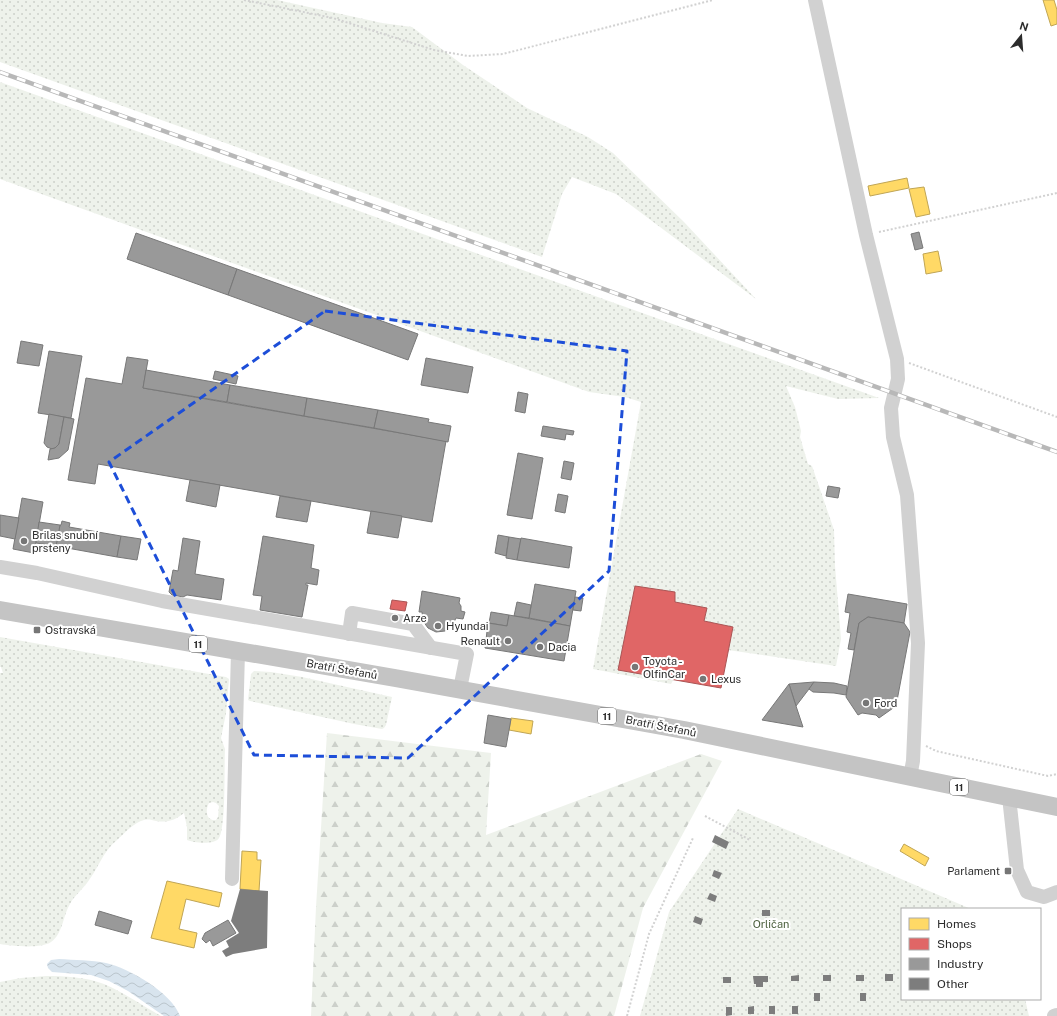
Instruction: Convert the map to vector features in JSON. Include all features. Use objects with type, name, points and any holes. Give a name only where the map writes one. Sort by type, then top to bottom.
[{"type":"main road","name":"Bratří Štefanů","points":[[0,610],[460,689],[684,730],[1057,807]]},
{"type":"street","points":[[815,0],[866,235],[897,359],[898,379],[891,408],[893,437],[907,495],[918,643],[914,761],[910,777]]},
{"type":"street","points":[[0,567],[38,573],[162,601],[467,654],[460,689]]},
{"type":"street","points":[[349,634],[352,613],[413,624],[431,648]]},
{"type":"street","points":[[232,879],[238,651]]},
{"type":"street","points":[[1009,797],[1017,870],[1027,892],[1044,896],[1057,892]]},
{"type":"path","points":[[244,0],[333,18],[434,50],[468,56],[503,54],[713,0]]},
{"type":"path","points":[[866,235],[1057,192]]},
{"type":"path","points":[[897,359],[1057,417]]},
{"type":"path","points":[[914,740],[936,751],[1048,776],[1057,774]]},
{"type":"path","points":[[705,816],[750,840]]},
{"type":"path","points":[[627,1016],[649,934],[693,838]]},
{"type":"highlighted area","points":[[325,311],[627,351],[609,571],[408,758],[254,755],[109,462]]},
{"type":"green space","points":[[0,0],[277,0],[382,23],[412,27],[463,65],[527,108],[588,137],[613,153],[684,222],[756,299],[616,194],[572,177],[562,194],[542,257],[0,62]]},
{"type":"green space","points":[[0,82],[879,398],[838,399],[786,386],[795,407],[801,431],[800,437],[808,464],[812,466],[834,530],[835,566],[841,639],[836,666],[728,650],[690,650],[671,684],[593,669],[641,402],[625,397],[589,392],[0,179]]},
{"type":"green space","points":[[0,637],[226,677],[229,679],[226,713],[221,738],[225,749],[223,822],[219,838],[213,842],[199,843],[187,840],[187,827],[184,813],[168,821],[140,821],[108,849],[91,878],[72,901],[55,939],[40,946],[0,944],[0,673],[3,673],[0,667]],"holes":[[[209,803],[216,803],[219,806],[218,817],[216,820],[213,820],[208,817],[207,809]]]},
{"type":"green space","points":[[254,671],[302,677],[392,697],[386,725],[382,729],[250,701],[248,700],[251,674]]},
{"type":"green space","points":[[327,733],[491,753],[486,835],[701,754],[722,761],[643,908],[614,1016],[311,1016]]},
{"type":"green space","name":"Orličan","points":[[738,809],[969,908],[901,908],[901,1000],[1025,1000],[1029,1016],[640,1016],[669,912]]},
{"type":"green space","points":[[46,976],[75,977],[104,984],[161,1016],[0,1016],[0,982],[21,978]]},
{"type":"water","points":[[59,959],[101,962],[126,970],[159,990],[175,1007],[180,1016],[164,1016],[128,991],[109,981],[91,975],[52,972],[48,968],[47,964],[51,960]]},
{"type":"building: Homes","points":[[1043,0],[1054,0],[1057,10],[1057,24],[1051,26]]},
{"type":"building: Homes","points":[[907,178],[909,188],[870,196],[868,186]]},
{"type":"building: Homes","points":[[924,187],[930,214],[916,217],[909,189]]},
{"type":"building: Homes","points":[[938,251],[942,271],[926,274],[923,254]]},
{"type":"building: Homes","points":[[511,718],[533,721],[531,734],[509,730]]},
{"type":"building: Homes","points":[[904,844],[929,858],[925,866],[900,851]]},
{"type":"building: Homes","points":[[242,851],[257,852],[257,860],[261,860],[259,891],[240,889]]},
{"type":"building: Homes","points":[[167,881],[222,893],[219,907],[186,899],[179,929],[197,933],[194,948],[151,938]]},
{"type":"building: Shops","points":[[635,586],[675,592],[675,602],[707,608],[704,621],[733,627],[721,688],[618,670]]},
{"type":"building: Shops","points":[[392,600],[407,602],[405,611],[390,609]]},
{"type":"building: Industry","points":[[919,232],[923,248],[915,250],[911,234]]},
{"type":"building: Industry","points":[[136,233],[237,269],[228,295],[127,259]]},
{"type":"building: Industry","points":[[237,269],[418,334],[408,360],[228,295]]},
{"type":"building: Industry","points":[[21,341],[43,345],[39,366],[17,363]]},
{"type":"building: Industry","points":[[49,351],[82,356],[71,418],[38,413]]},
{"type":"building: Industry","points":[[127,357],[148,360],[143,388],[446,441],[432,522],[98,464],[95,484],[68,480],[86,378],[122,384]]},
{"type":"building: Industry","points":[[426,358],[473,367],[468,393],[421,385]]},
{"type":"building: Industry","points":[[146,370],[230,385],[227,402],[143,388]]},
{"type":"building: Industry","points":[[215,371],[238,376],[236,384],[213,379]]},
{"type":"building: Industry","points":[[230,385],[307,398],[304,416],[227,402]]},
{"type":"building: Industry","points":[[518,392],[528,394],[525,413],[515,411]]},
{"type":"building: Industry","points":[[307,398],[378,410],[374,428],[304,416]]},
{"type":"building: Industry","points":[[378,410],[429,419],[428,422],[451,426],[448,442],[374,428]]},
{"type":"building: Industry","points":[[49,414],[64,417],[59,444],[52,449],[47,447],[44,443]]},
{"type":"building: Industry","points":[[64,417],[74,419],[68,450],[59,458],[48,460],[50,449],[55,448],[59,444]]},
{"type":"building: Industry","points":[[543,426],[574,431],[573,435],[566,434],[565,440],[541,436]]},
{"type":"building: Industry","points":[[518,453],[543,458],[532,519],[507,515]]},
{"type":"building: Industry","points":[[564,461],[574,463],[571,480],[561,478]]},
{"type":"building: Industry","points":[[190,480],[220,485],[216,507],[186,501]]},
{"type":"building: Industry","points":[[828,486],[840,488],[838,498],[826,496]]},
{"type":"building: Industry","points":[[558,494],[568,496],[565,513],[555,511]]},
{"type":"building: Industry","points":[[280,496],[311,501],[307,522],[276,517]]},
{"type":"building: Industry","points":[[22,498],[43,502],[34,553],[13,549]]},
{"type":"building: Industry","points":[[371,511],[402,516],[398,538],[367,533]]},
{"type":"building: Industry","points":[[0,515],[19,518],[15,539],[0,536]]},
{"type":"building: Industry","points":[[62,521],[70,523],[69,527],[121,536],[117,557],[56,546]]},
{"type":"building: Industry","points":[[39,522],[60,525],[56,546],[36,543]]},
{"type":"building: Industry","points":[[498,535],[509,537],[506,556],[495,553]]},
{"type":"building: Industry","points":[[121,536],[141,539],[137,560],[117,557]]},
{"type":"building: Industry","points":[[263,536],[314,545],[311,568],[319,570],[317,585],[306,583],[306,585],[308,585],[302,617],[260,610],[262,596],[253,595]]},
{"type":"building: Industry","points":[[509,537],[521,539],[517,560],[506,558]]},
{"type":"building: Industry","points":[[183,538],[200,541],[195,574],[224,579],[221,600],[187,595],[183,597],[172,595],[169,592],[173,570],[178,571]]},
{"type":"building: Industry","points":[[521,538],[572,547],[569,568],[517,560]]},
{"type":"building: Industry","points":[[535,584],[576,591],[570,626],[529,618]]},
{"type":"building: Industry","points":[[422,591],[460,598],[459,603],[461,606],[461,611],[465,612],[463,619],[456,618],[452,626],[445,631],[436,632],[428,628],[423,621],[422,612],[419,612]]},
{"type":"building: Industry","points":[[848,594],[907,604],[904,623],[868,617],[859,623],[854,650],[848,649],[851,633],[847,632],[850,613],[845,612]]},
{"type":"building: Industry","points":[[575,597],[583,598],[581,611],[573,610]]},
{"type":"building: Industry","points":[[517,602],[531,605],[529,618],[514,616]]},
{"type":"building: Industry","points":[[491,612],[509,615],[507,626],[489,623]]},
{"type":"building: Industry","points":[[509,615],[570,626],[564,661],[485,648],[488,623],[507,626]]},
{"type":"building: Industry","points":[[868,617],[904,623],[910,632],[896,706],[879,718],[876,715],[862,713],[858,715],[846,697],[859,623]]},
{"type":"building: Industry","points":[[814,682],[809,689],[796,706],[789,684]]},
{"type":"building: Industry","points":[[814,682],[834,683],[847,686],[846,695],[813,692],[809,689]]},
{"type":"building: Industry","points":[[789,684],[796,706],[803,727],[762,720]]},
{"type":"building: Industry","points":[[488,715],[511,719],[506,747],[484,743]]},
{"type":"building: Industry","points":[[99,911],[132,921],[128,934],[95,925]]},
{"type":"building: Industry","points":[[228,920],[236,933],[213,946],[210,940],[206,943],[202,939],[205,933]]},
{"type":"building: Other","points":[[715,835],[729,842],[726,849],[712,842]]},
{"type":"building: Other","points":[[714,870],[722,873],[719,879],[712,876]]},
{"type":"building: Other","points":[[240,889],[268,891],[267,948],[233,954],[226,957],[222,951],[229,947],[226,941],[239,933],[231,921]]},
{"type":"building: Other","points":[[710,893],[717,896],[715,902],[707,899]]},
{"type":"building: Other","points":[[762,910],[770,910],[770,916],[762,916]]},
{"type":"building: Other","points":[[695,916],[703,919],[701,925],[693,922]]},
{"type":"building: Other","points":[[885,974],[893,974],[893,981],[885,981]]},
{"type":"building: Other","points":[[799,975],[799,981],[791,981],[791,976]]},
{"type":"building: Other","points":[[823,975],[831,975],[831,981],[823,981]]},
{"type":"building: Other","points":[[856,975],[864,975],[864,981],[856,981]]},
{"type":"building: Other","points":[[753,976],[768,976],[768,982],[763,982],[763,987],[756,987]]},
{"type":"building: Other","points":[[723,977],[731,977],[731,983],[723,983]]},
{"type":"building: Other","points":[[814,993],[820,993],[820,1001],[814,1001]]},
{"type":"building: Other","points":[[860,993],[866,993],[866,1001],[860,1001]]},
{"type":"building: Other","points":[[754,1006],[754,1014],[748,1014],[748,1007]]},
{"type":"building: Other","points":[[769,1006],[775,1006],[775,1014],[769,1014]]},
{"type":"building: Other","points":[[792,1006],[798,1006],[798,1014],[792,1014]]},
{"type":"building: Other","points":[[726,1007],[732,1007],[732,1015],[726,1016]]},
{"type":"railway","points":[[0,72],[1057,452]]},
{"type":"place","name":"Brilas snubní prsteny","points":[[24,541]]},
{"type":"place","name":"Arze","points":[[395,618]]},
{"type":"place","name":"Hyundai","points":[[438,626]]},
{"type":"place","name":"Ostravská","points":[[37,630]]},
{"type":"place","name":"Renault","points":[[508,641]]},
{"type":"place","name":"Dacia","points":[[540,647]]},
{"type":"place","name":"Toyota - OlfinCar","points":[[635,667]]},
{"type":"place","name":"Lexus","points":[[703,679]]},
{"type":"place","name":"Ford","points":[[866,703]]},
{"type":"place","name":"Parlament","points":[[1008,871]]}]
